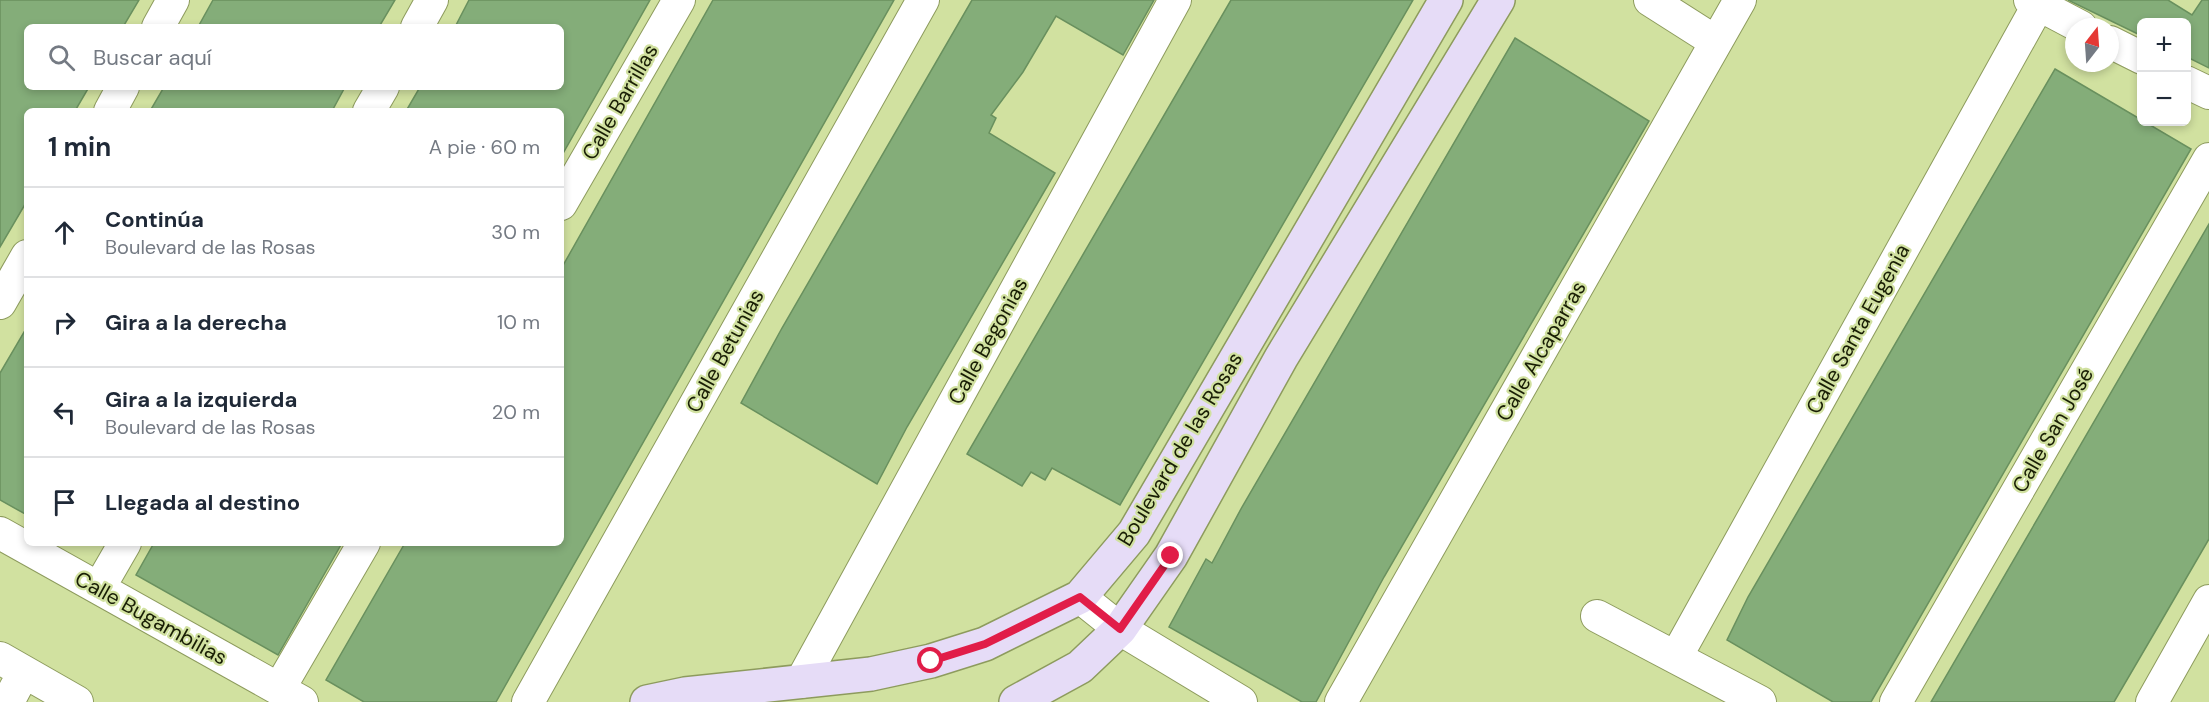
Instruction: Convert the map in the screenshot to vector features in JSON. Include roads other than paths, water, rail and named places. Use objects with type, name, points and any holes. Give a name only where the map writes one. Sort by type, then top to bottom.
[{"type":"street","points":[[160,24],[173,0]]},
{"type":"street","points":[[419,24],[432,0]]},
{"type":"street","name":"Calle Barrillas","points":[[564,199],[679,0]]},
{"type":"street","name":"Calle Betunias","points":[[528,702],[923,0]]},
{"type":"street","name":"Calle Begonias","points":[[801,682],[1175,0]]},
{"type":"street","name":"Boulevard de las Rosas","points":[[647,702],[685,694],[871,674],[931,661],[985,644],[1080,597],[1134,532],[1446,0]]},
{"type":"street","name":"Boulevard de las Rosas","points":[[1016,702],[1080,667],[1120,629],[1171,556],[1281,358],[1498,0]]},
{"type":"street","points":[[1650,0],[1716,42]]},
{"type":"street","name":"Calle Alcaparras","points":[[1341,702],[1740,0]]},
{"type":"street","points":[[2036,2],[2065,18]]},
{"type":"street","name":"Calle Santa Eugenia","points":[[1676,657],[2036,2]]},
{"type":"street","points":[[2119,46],[2137,56]]},
{"type":"street","points":[[2191,84],[2209,93]]},
{"type":"street","points":[[112,108],[121,90]]},
{"type":"street","points":[[371,108],[381,90]]},
{"type":"street","name":"Calle San José","points":[[1896,702],[2209,159]]},
{"type":"street","points":[[0,303],[24,261]]},
{"type":"street","name":"Calle Bugambilias","points":[[0,533],[291,696]]},
{"type":"street","points":[[99,588],[122,546]]},
{"type":"street","points":[[291,696],[363,546]]},
{"type":"street","points":[[1080,597],[1120,629],[1241,702]]},
{"type":"street","points":[[2152,702],[2209,601]]},
{"type":"street","points":[[1598,616],[1760,702]]},
{"type":"street","points":[[8,702],[12,665],[77,702]]}]
